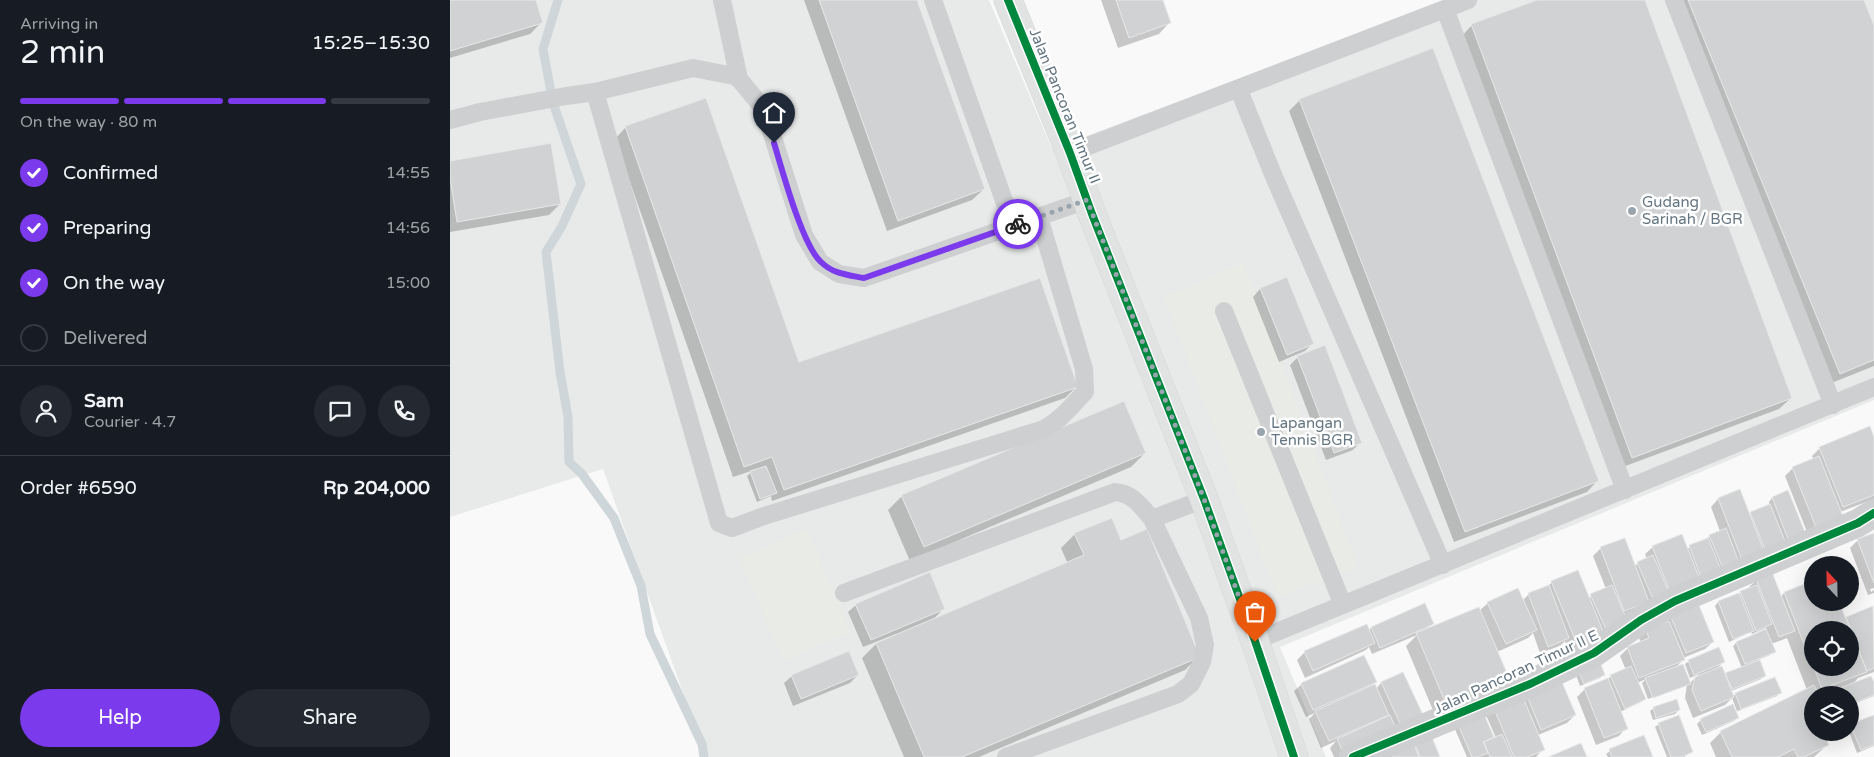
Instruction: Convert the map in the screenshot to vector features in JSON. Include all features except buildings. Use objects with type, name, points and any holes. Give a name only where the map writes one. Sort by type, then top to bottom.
[{"type":"street","name":"Jalan Pancoran Timur II","points":[[1008,0],[1070,153],[1204,499],[1294,757]]},
{"type":"street","name":"Jalan Pancoran Timur II E","points":[[1353,757],[1530,684],[1594,653],[1641,620],[1675,601],[1858,524],[1874,513]]},
{"type":"lane","points":[[722,0],[739,79]]},
{"type":"lane","points":[[933,0],[1013,226]]},
{"type":"lane","points":[[1070,153],[1239,90],[1468,0]]},
{"type":"lane","points":[[1674,0],[1834,404]]},
{"type":"lane","points":[[1445,9],[1625,490]]},
{"type":"lane","points":[[450,120],[480,112],[595,92],[693,68],[734,76],[739,79],[764,109],[804,234],[820,262],[839,274],[864,278],[1087,200]]},
{"type":"lane","points":[[1239,90],[1272,172],[1443,565]]},
{"type":"lane","points":[[595,92],[719,523],[726,527],[732,528],[1044,428],[1059,419],[1085,392],[1084,369],[1039,217]]},
{"type":"lane","points":[[1224,311],[1343,605]]},
{"type":"lane","points":[[1255,642],[1874,387]]},
{"type":"lane","points":[[844,593],[1115,492],[1125,493],[1152,519],[1199,618],[1205,645],[1202,662],[1191,684],[1178,694],[1006,757]]},
{"type":"lane","points":[[1152,519],[1204,499]]},
{"type":"shaded area","points":[[450,0],[989,0],[1052,149],[1448,0],[1874,0],[1874,400],[1280,647],[1326,757],[706,757],[603,469],[450,517]]},
{"type":"shaded area","name":"Lapangan Tennis BGR","points":[[1244,262],[1358,567],[1277,597],[1164,297]]},
{"type":"shaded area","points":[[807,529],[851,632],[783,661],[739,558]]},
{"type":"waterway","points":[[558,0],[543,49],[553,103],[581,184],[562,226],[546,252],[560,372],[568,417],[569,462],[582,474],[614,518],[641,586],[650,634],[702,744],[704,757]]},
{"type":"cycle path","points":[[1008,0],[1070,153],[1092,214],[1204,499],[1294,757]]},
{"type":"cycle path","points":[[1353,757],[1530,684],[1594,653],[1641,620],[1675,601],[1858,523],[1874,513]]},
{"type":"way so far","points":[[1018,224],[1087,200],[1204,499],[1255,642]]},
{"type":"place","name":"Gudang Sarinah / BGR","points":[[1632,211]]},
{"type":"place","name":"Lapangan Tennis BGR","points":[[1261,432]]},
{"type":"route","points":[[774,143],[804,234],[820,262],[839,274],[864,278],[1018,224]]}]
